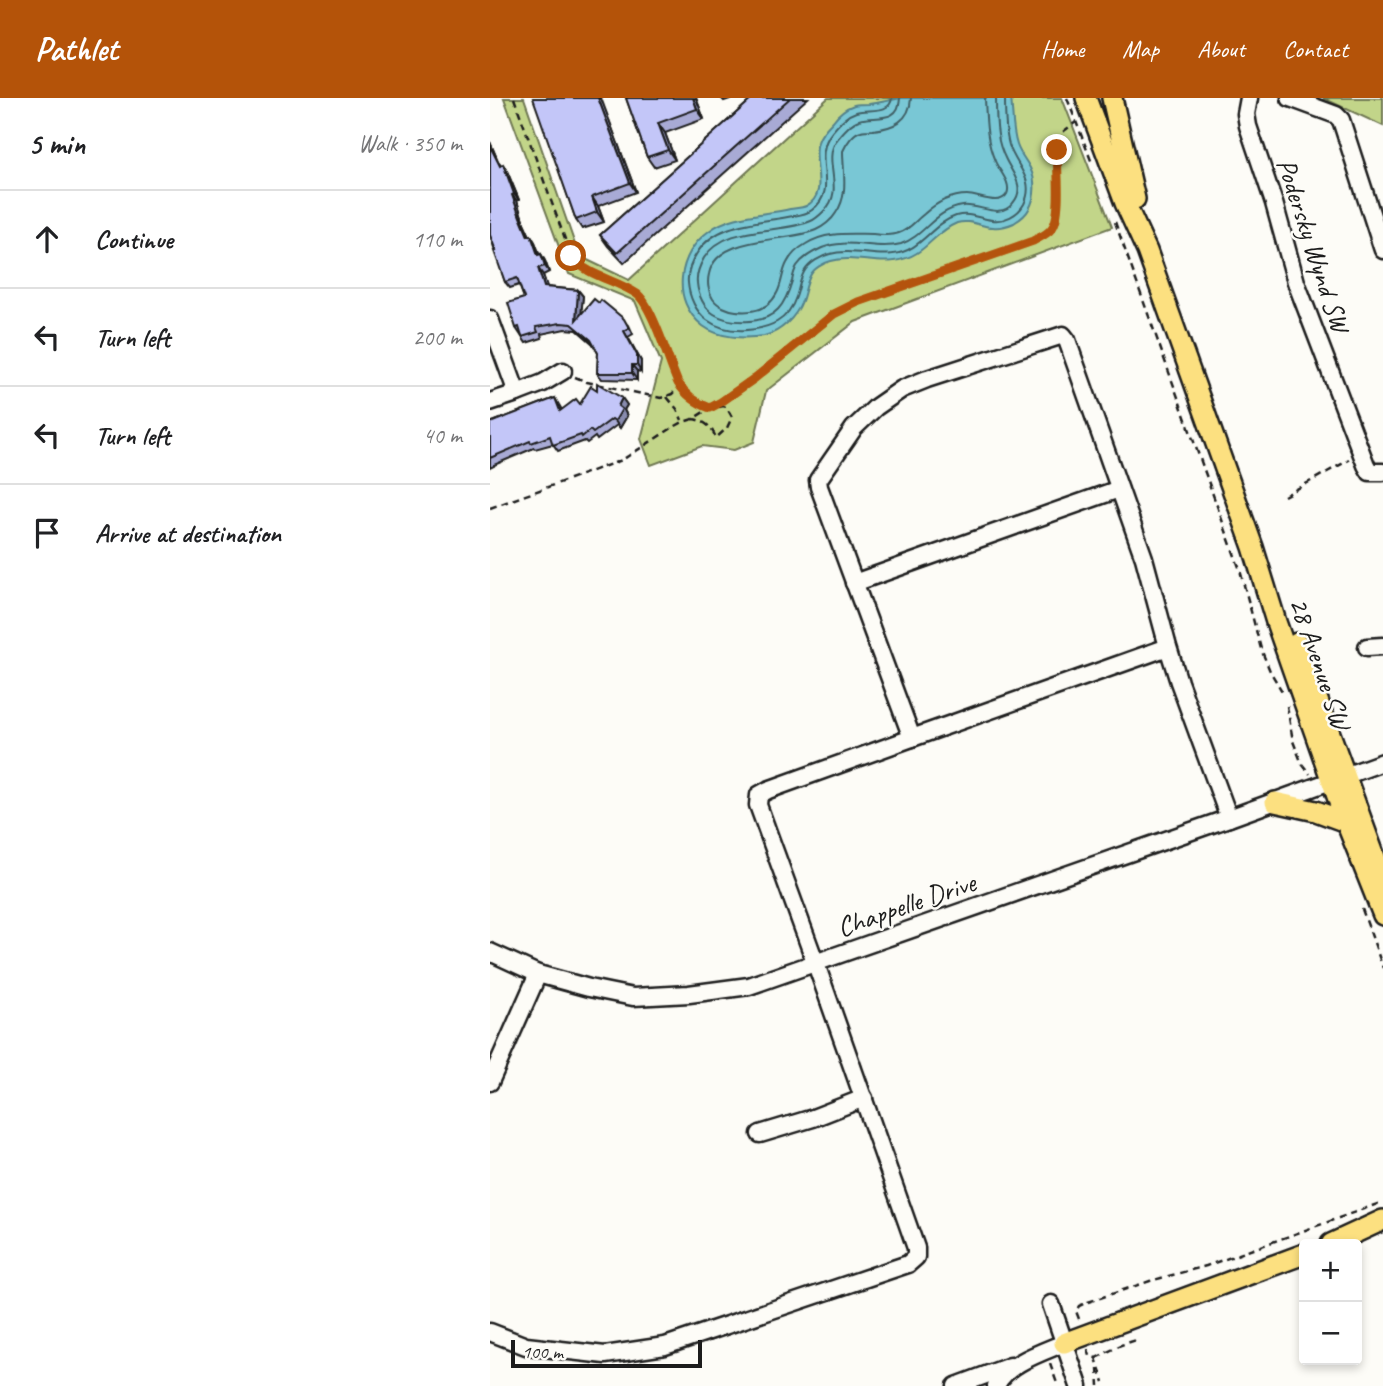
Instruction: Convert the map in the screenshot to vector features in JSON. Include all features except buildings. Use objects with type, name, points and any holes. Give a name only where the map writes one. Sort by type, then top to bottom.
[{"type":"main road","name":"28 Avenue SW","points":[[1112,98],[1147,251]]},
{"type":"main road","name":"28 Avenue SW","points":[[1085,108],[1147,251],[1253,547],[1276,622],[1383,879]]},
{"type":"main road","name":"28 Avenue SW","points":[[1339,778],[1346,822],[1383,915]]},
{"type":"main road","points":[[1275,802],[1316,811],[1346,822]]},
{"type":"main road","points":[[1383,1220],[1331,1244],[1383,1236]]},
{"type":"main road","points":[[1054,1347],[1299,1256]]},
{"type":"street","name":"Podersky Wynd SW","points":[[1249,98],[1246,114],[1248,126],[1275,203],[1293,271],[1361,453],[1370,472],[1383,472]]},
{"type":"street","points":[[1290,98],[1336,115],[1341,120],[1383,250]]},
{"type":"street","points":[[490,319],[517,393]]},
{"type":"street","points":[[912,738],[818,480],[854,428],[902,388],[1063,335],[1144,558],[1168,647],[1229,818]]},
{"type":"street","points":[[490,402],[542,383],[563,371]]},
{"type":"street","points":[[854,583],[1119,489]]},
{"type":"street","points":[[490,1332],[526,1346],[605,1355],[665,1346],[908,1264],[916,1257],[916,1248],[864,1098],[758,806],[759,794],[1168,647]]},
{"type":"street","name":"Chappelle Drive","points":[[490,952],[538,974],[633,997],[690,994],[749,986],[1383,762]]},
{"type":"street","points":[[490,1083],[538,974]]},
{"type":"street","points":[[760,1134],[813,1118],[864,1098]]},
{"type":"street","points":[[1051,1304],[1054,1347],[1079,1386]]},
{"type":"street","points":[[956,1386],[1054,1347]]},
{"type":"street","points":[[996,1386],[1003,1374],[1026,1360]]},
{"type":"path","points":[[514,98],[571,256],[582,267],[630,290],[643,301],[680,386],[694,400],[710,408],[727,408],[732,418],[727,428],[716,438],[707,423],[692,419]]},
{"type":"path","points":[[1067,98],[1094,168]]},
{"type":"path","points":[[490,508],[622,460],[728,398],[824,321],[858,302],[1033,241],[1050,231],[1058,207],[1057,139],[1076,122],[1085,108]]},
{"type":"path","points":[[1112,215],[1240,570],[1261,649],[1284,696]]},
{"type":"path","points":[[563,371],[587,382],[662,397],[667,397],[680,386]]},
{"type":"path","points":[[667,397],[683,422]]},
{"type":"path","points":[[1283,496],[1361,453]]},
{"type":"path","points":[[1287,704],[1293,741],[1302,764],[1307,769]]},
{"type":"path","points":[[1360,904],[1383,968]]},
{"type":"path","points":[[1076,1311],[1079,1306],[1088,1302],[1206,1266],[1383,1202]]},
{"type":"path","points":[[1090,1356],[1096,1358],[1136,1340]]},
{"type":"path","points":[[1054,1347],[1057,1385]]},
{"type":"path","points":[[1096,1358],[1104,1381]]},
{"type":"path","points":[[1098,1365],[1099,1386]]},
{"type":"green space","points":[[504,98],[524,98],[579,256],[629,280],[828,98],[1062,98],[1112,227],[855,322],[766,391],[754,442],[734,450],[702,446],[651,465],[641,439],[661,362],[635,301],[569,274]]},
{"type":"green space","points":[[1323,98],[1383,98],[1383,126]]},
{"type":"water","points":[[901,98],[1011,98],[1015,139],[1030,168],[1034,183],[1033,199],[1026,213],[1014,223],[1001,227],[957,223],[905,259],[886,262],[839,259],[825,263],[811,273],[802,301],[792,318],[770,334],[732,337],[703,326],[693,316],[682,291],[685,264],[698,240],[727,221],[806,206],[817,194],[816,150],[826,128],[851,106]]},
{"type":"route","points":[[571,256],[590,272],[638,295],[649,311],[678,383],[694,400],[710,408],[755,378],[834,314],[858,302],[1033,241],[1050,231],[1058,207],[1057,150]]}]
